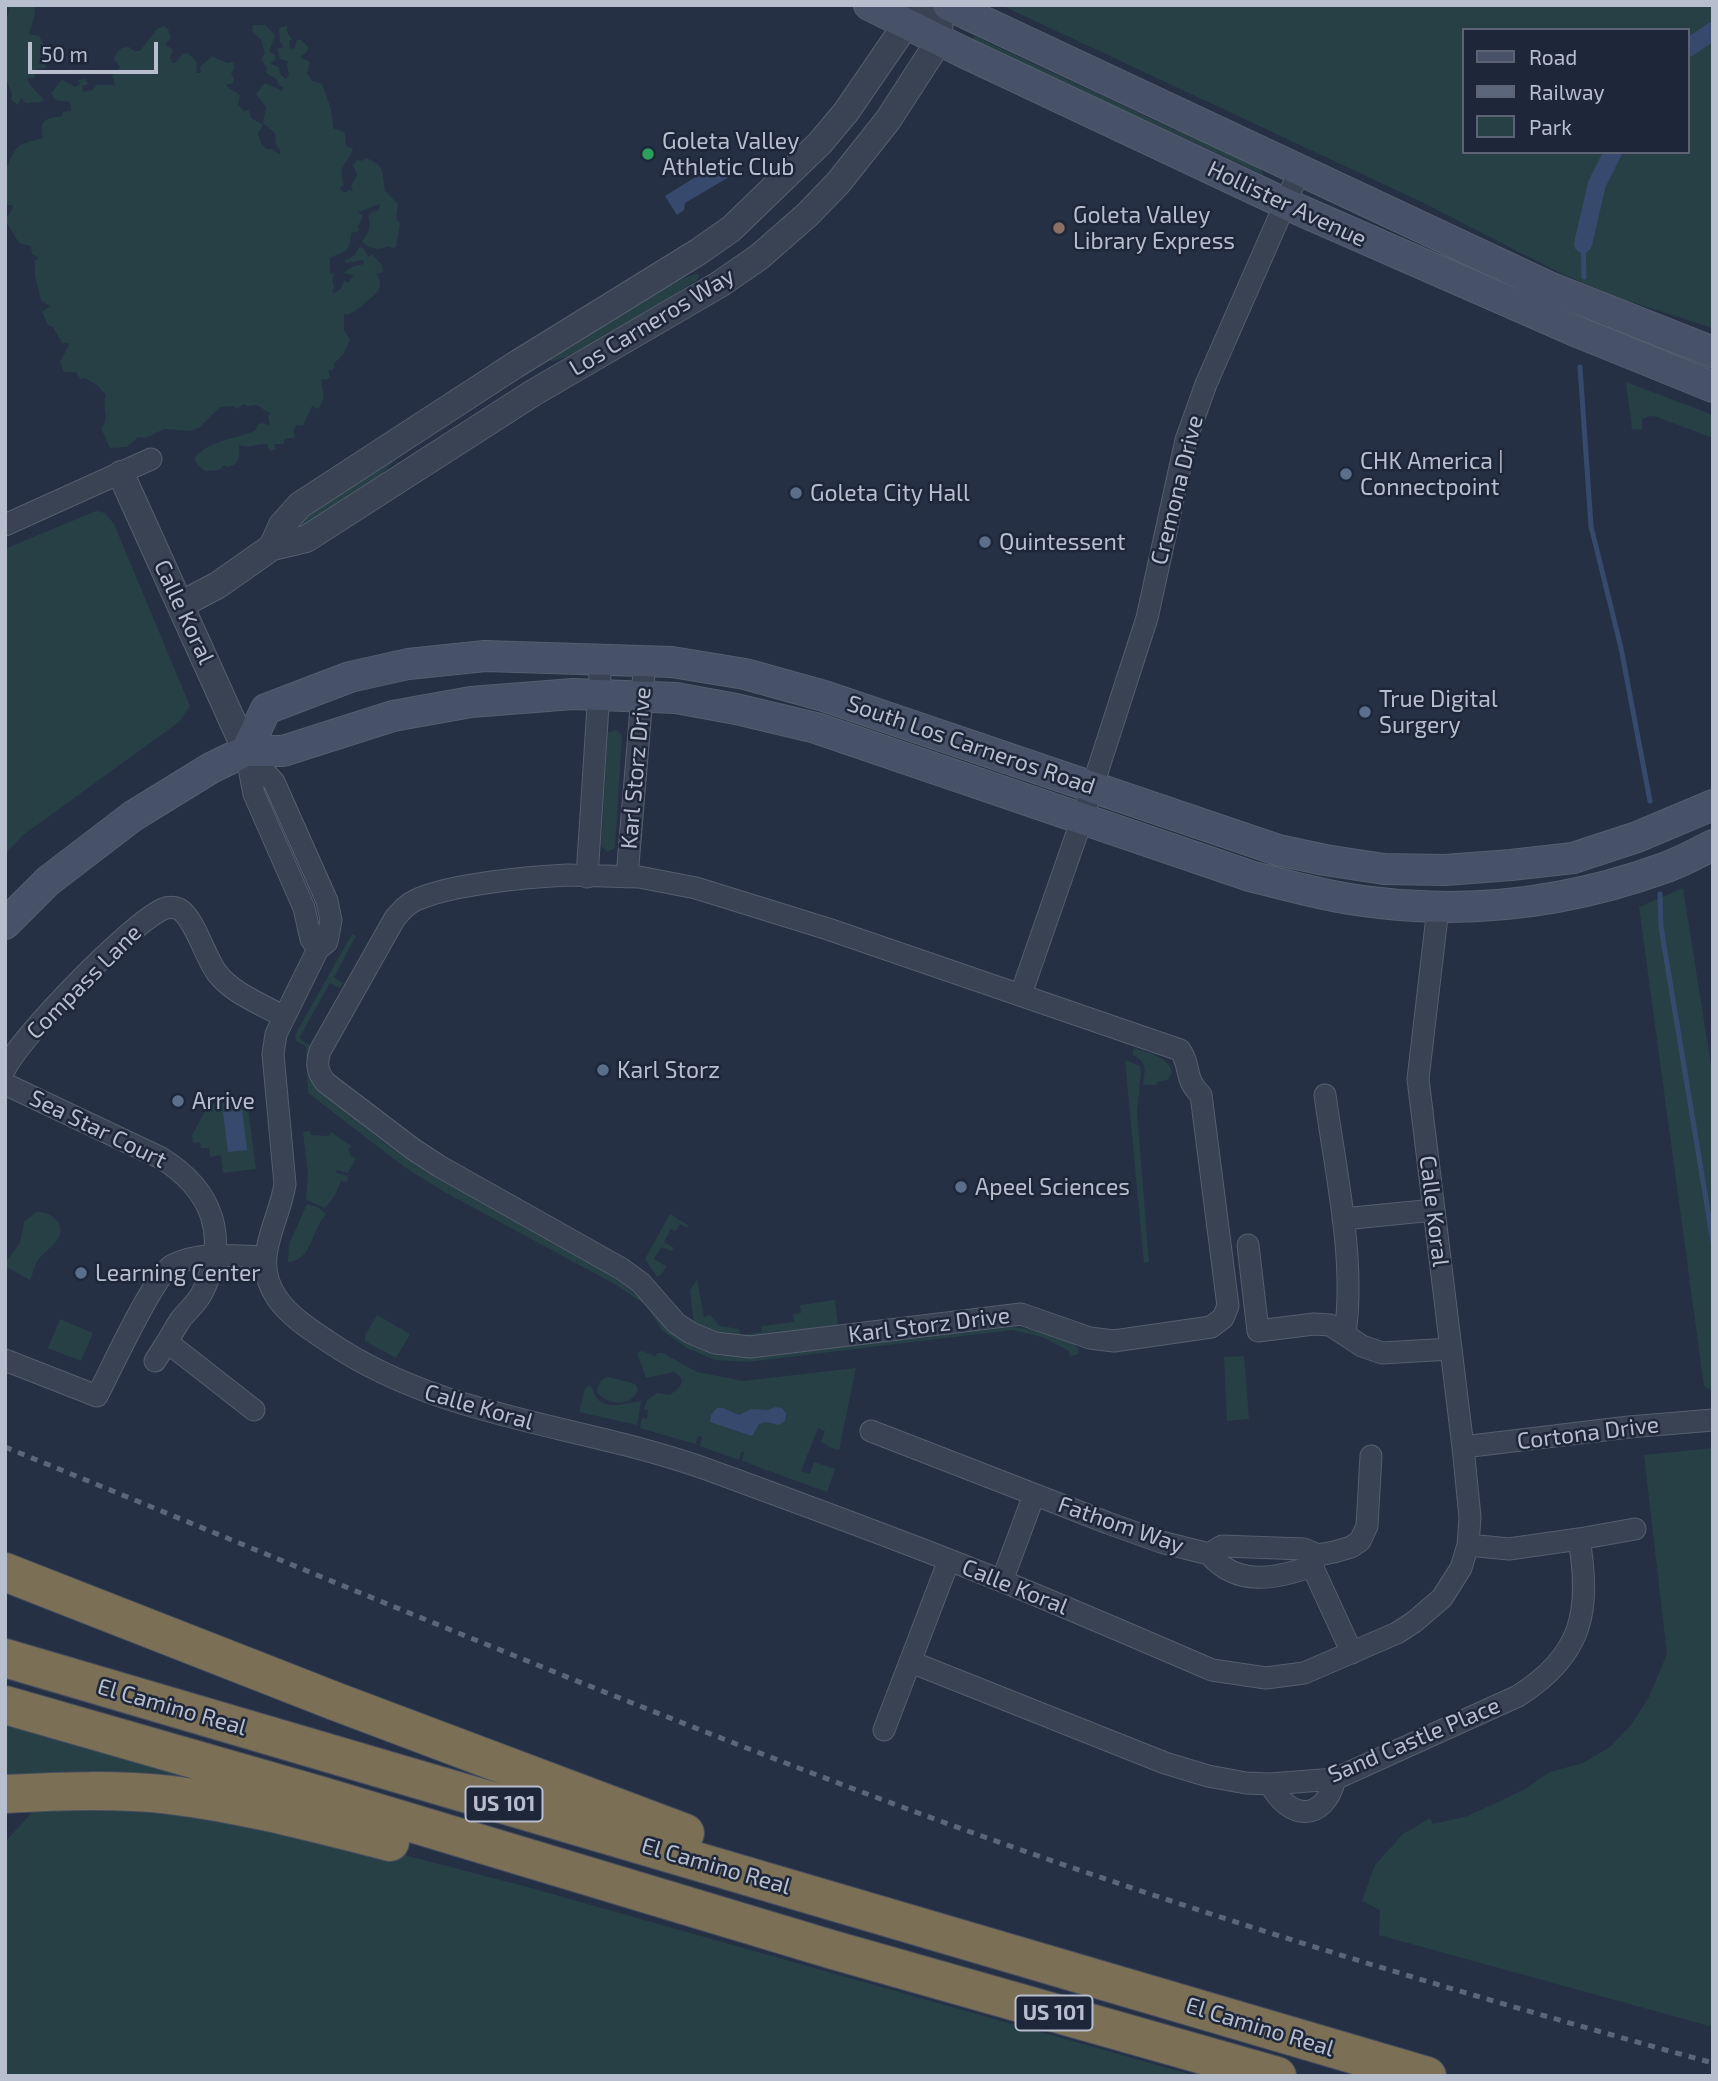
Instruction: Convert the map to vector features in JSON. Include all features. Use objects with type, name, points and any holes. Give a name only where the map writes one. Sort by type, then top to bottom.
[{"type":"highway","points":[[5,1572],[337,1702],[762,1863],[971,1926],[1003,1950]]},
{"type":"highway","name":"El Camino Real","points":[[5,1658],[1427,2076]]},
{"type":"highway","name":"El Camino Real","points":[[5,1704],[830,1949],[1277,2076]]},
{"type":"highway","points":[[5,1794],[67,1790],[170,1795],[275,1814],[548,1884],[830,1949]]},
{"type":"main road","name":"Hollister Avenue","points":[[869,5],[939,41],[1286,204],[1580,333],[1713,387]]},
{"type":"main road","name":"Hollister Avenue","points":[[948,5],[1551,288],[1713,352]]},
{"type":"main road","name":"South Los Carneros Road","points":[[246,751],[266,709],[350,677],[408,664],[485,656],[645,660],[746,674],[811,692],[1278,850],[1384,869],[1445,870],[1573,858],[1637,837],[1700,811]]},
{"type":"main road","name":"South Los Carneros Road","points":[[5,924],[48,881],[133,816],[211,768],[246,751],[283,751],[393,716],[471,702],[599,694],[676,698],[816,728],[1250,876],[1315,892],[1379,903],[1438,908],[1497,906],[1553,899],[1604,888],[1667,867],[1702,850]]},
{"type":"street","name":"Los Carneros Way","points":[[272,547],[282,525],[300,506],[515,365],[731,229],[820,143],[846,112],[907,23],[934,5]]},
{"type":"street","points":[[939,41],[940,5]]},
{"type":"street","name":"Los Carneros Way","points":[[180,605],[218,585],[272,547],[306,539],[533,393],[720,284],[759,257],[798,224],[851,169],[888,120],[939,41]]},
{"type":"street","name":"Cremona Drive","points":[[1021,994],[1082,819],[1147,618],[1186,440],[1206,384],[1299,172]]},
{"type":"street","points":[[515,365],[533,393]]},
{"type":"street","points":[[5,525],[151,459]]},
{"type":"street","name":"Calle Koral","points":[[121,474],[246,751],[274,782],[327,901],[331,920],[327,942],[318,949],[284,1017],[276,1034],[272,1054],[285,1184],[283,1200],[270,1231],[264,1257],[271,1289],[286,1309],[323,1339],[382,1374],[449,1401],[666,1456],[950,1560],[1212,1670],[1266,1678],[1304,1674],[1397,1633],[1442,1598],[1461,1568],[1468,1545],[1470,1517],[1463,1447],[1418,1079],[1438,908]]},
{"type":"street","name":"Karl Storz Drive","points":[[587,877],[601,659]]},
{"type":"street","name":"Karl Storz Drive","points":[[627,877],[645,660]]},
{"type":"street","name":"Karl Storz Drive","points":[[552,876],[627,877],[696,888],[828,929],[1180,1050],[1186,1058],[1191,1085],[1201,1096],[1228,1306],[1223,1318],[1211,1327],[1114,1341],[1090,1338],[1021,1314],[750,1347],[715,1343],[676,1323],[642,1283],[622,1269],[413,1149],[347,1101],[324,1082],[318,1073],[320,1051],[395,918],[404,907],[417,900],[457,888],[552,876]]},
{"type":"street","name":"Compass Lane","points":[[5,1069],[16,1052],[78,983],[132,931],[164,909],[173,908],[188,918],[209,960],[224,980],[244,995],[284,1017]]},
{"type":"street","name":"Sea Star Court","points":[[5,1084],[177,1168],[197,1189],[210,1214],[216,1234],[216,1255]]},
{"type":"street","points":[[1325,1095],[1343,1219],[1349,1306],[1345,1333]]},
{"type":"street","points":[[1343,1219],[1433,1210]]},
{"type":"street","points":[[1248,1245],[1258,1331],[1314,1324],[1330,1325],[1362,1346],[1382,1353],[1451,1349]]},
{"type":"street","points":[[5,1360],[97,1396],[160,1277],[170,1266],[190,1258],[216,1255],[264,1257]]},
{"type":"street","points":[[155,1361],[181,1319],[200,1297],[216,1255]]},
{"type":"street","points":[[167,1342],[254,1410]]},
{"type":"street","name":"Cortona Drive","points":[[1463,1447],[1713,1420]]},
{"type":"street","name":"Fathom Way","points":[[871,1431],[1161,1542],[1209,1554],[1219,1566],[1254,1577],[1284,1576],[1315,1560],[1350,1547],[1365,1534],[1371,1456]]},
{"type":"street","name":"Fathom Way","points":[[1002,1581],[1034,1495]]},
{"type":"street","points":[[1468,1545],[1509,1549],[1635,1529]]},
{"type":"street","name":"Sand Castle Place","points":[[911,1662],[1166,1763],[1208,1776],[1270,1784],[1335,1779],[1518,1696],[1540,1682],[1557,1666],[1578,1628],[1583,1607],[1585,1585],[1578,1539]]},
{"type":"street","name":"Fathom Way","points":[[1209,1554],[1222,1546],[1304,1549],[1315,1560]]},
{"type":"street","points":[[884,1730],[950,1560]]},
{"type":"street","points":[[1315,1560],[1352,1653]]},
{"type":"street","points":[[1270,1784],[1277,1798],[1284,1804],[1300,1812],[1309,1812],[1316,1810],[1327,1799],[1335,1779]]},
{"type":"green space","points":[[6,5],[34,5],[35,13],[29,34],[39,36],[44,45],[42,53],[46,68],[37,69],[34,78],[27,78],[44,100],[42,102],[26,103],[21,98],[18,105],[11,100],[12,94],[5,76],[5,15],[8,15],[9,9]]},
{"type":"green space","points":[[1001,5],[1713,5],[1713,328],[1619,298],[1558,272],[1426,204]]},
{"type":"green space","points":[[253,25],[265,25],[275,35],[269,52],[275,55],[275,60],[270,64],[279,67],[280,74],[286,79],[289,75],[288,61],[280,59],[277,49],[284,47],[280,42],[279,28],[287,26],[287,32],[292,39],[289,41],[290,48],[294,49],[297,40],[301,40],[308,47],[307,52],[300,57],[310,62],[307,73],[312,81],[322,84],[331,109],[333,128],[345,133],[346,146],[353,149],[342,169],[344,185],[340,188],[344,193],[349,190],[353,192],[351,186],[357,175],[353,165],[357,160],[366,158],[372,161],[382,171],[385,191],[398,204],[396,219],[400,223],[396,247],[374,248],[362,241],[369,230],[368,216],[379,210],[380,204],[358,212],[363,216],[358,226],[359,231],[351,233],[346,250],[330,258],[330,273],[334,274],[334,294],[345,280],[348,283],[354,275],[343,273],[354,266],[364,264],[363,260],[345,261],[355,255],[359,247],[363,248],[369,257],[372,254],[382,265],[383,272],[377,274],[380,287],[376,293],[353,312],[347,315],[344,313],[344,330],[350,340],[344,353],[334,364],[335,367],[328,370],[330,377],[321,379],[324,398],[318,409],[312,406],[303,426],[296,425],[293,432],[295,437],[285,439],[283,444],[274,444],[276,449],[270,451],[267,444],[239,445],[235,464],[228,467],[224,465],[219,470],[205,471],[194,459],[200,452],[256,430],[261,423],[270,425],[268,416],[271,414],[257,405],[243,404],[237,409],[234,406],[220,407],[200,427],[190,431],[164,429],[145,438],[138,437],[127,447],[110,448],[101,428],[106,417],[106,395],[85,378],[80,379],[76,372],[64,372],[60,362],[69,345],[62,343],[42,312],[50,306],[41,300],[35,276],[35,261],[39,258],[32,254],[31,246],[19,243],[5,220],[13,208],[12,205],[5,205],[5,163],[8,165],[20,146],[43,138],[42,128],[45,121],[71,111],[70,102],[56,100],[51,93],[62,80],[75,87],[80,84],[78,80],[85,79],[88,84],[82,86],[83,92],[93,90],[96,85],[115,85],[112,76],[120,67],[114,58],[118,51],[129,47],[140,51],[157,29],[164,26],[171,38],[165,44],[173,50],[170,58],[173,63],[188,53],[197,62],[196,73],[201,73],[200,67],[212,56],[227,63],[233,62],[235,67],[231,74],[234,79],[232,84],[226,86],[240,95],[238,105],[244,111],[249,110],[251,118],[262,124],[258,133],[261,143],[266,149],[272,149],[279,154],[281,152],[276,144],[275,133],[263,123],[266,107],[256,94],[265,83],[283,91],[283,87],[266,73],[267,68],[261,59],[265,53],[261,40],[252,31]]},
{"type":"green space","points":[[974,36],[1171,128],[1249,160],[1264,175],[972,40]]},
{"type":"green space","points":[[699,275],[698,279],[601,340],[580,351],[548,361],[676,281]]},
{"type":"green space","points":[[1626,382],[1713,415],[1713,438],[1650,416],[1642,419],[1642,430],[1632,429]]},
{"type":"green space","points":[[401,454],[373,483],[298,529],[292,524]]},
{"type":"green space","points":[[96,511],[105,513],[114,524],[190,706],[179,722],[23,835],[5,854],[5,549]]},
{"type":"green space","points":[[616,730],[622,735],[615,848],[607,852],[601,846],[608,733]]},
{"type":"green space","points":[[1683,888],[1713,1078],[1712,1391],[1704,1386],[1639,907]]},
{"type":"green space","points":[[352,934],[356,936],[334,977],[343,983],[340,988],[330,983],[299,1038],[311,1047],[319,1090],[386,1144],[428,1173],[611,1275],[642,1300],[669,1332],[685,1342],[716,1355],[751,1358],[1012,1327],[1065,1340],[1078,1348],[1079,1354],[1070,1356],[1069,1351],[1042,1337],[1012,1330],[747,1362],[715,1360],[687,1348],[663,1331],[646,1305],[618,1286],[441,1190],[403,1166],[308,1093],[306,1046],[296,1041],[295,1035]]},
{"type":"green space","points":[[1134,1048],[1166,1062],[1172,1072],[1168,1080],[1157,1082],[1156,1085],[1143,1085],[1144,1067],[1141,1060],[1132,1055]]},
{"type":"green space","points":[[1125,1060],[1140,1066],[1141,1071],[1137,1113],[1149,1262],[1144,1263]]},
{"type":"green space","points":[[247,1100],[256,1169],[223,1173],[221,1155],[210,1157],[209,1148],[201,1148],[200,1142],[193,1143],[192,1135],[209,1104]]},
{"type":"green space","points":[[310,1131],[311,1135],[329,1136],[331,1132],[351,1146],[348,1149],[351,1156],[356,1158],[348,1173],[337,1170],[336,1173],[348,1176],[347,1182],[341,1181],[325,1208],[306,1200],[308,1174],[303,1132]]},
{"type":"green space","points":[[307,1204],[326,1214],[307,1250],[296,1260],[288,1262],[289,1244]]},
{"type":"green space","points":[[36,1212],[52,1216],[61,1232],[56,1242],[38,1260],[30,1280],[5,1266],[5,1263],[20,1243],[24,1222]]},
{"type":"green space","points":[[670,1214],[688,1225],[687,1228],[680,1224],[676,1231],[671,1229],[664,1242],[674,1248],[671,1251],[661,1247],[654,1259],[666,1266],[657,1277],[645,1259]]},
{"type":"green space","points":[[697,1279],[704,1317],[710,1315],[720,1326],[739,1329],[740,1335],[762,1332],[761,1326],[794,1322],[793,1314],[801,1313],[800,1305],[835,1300],[838,1326],[753,1338],[722,1336],[694,1324],[690,1291]]},
{"type":"green space","points":[[377,1315],[410,1334],[396,1358],[365,1341],[365,1335]]},
{"type":"green space","points":[[60,1319],[93,1333],[81,1361],[48,1348]]},
{"type":"green space","points":[[643,1351],[656,1357],[657,1353],[663,1353],[697,1372],[743,1381],[856,1368],[839,1450],[821,1442],[825,1431],[818,1428],[801,1471],[810,1474],[814,1462],[835,1469],[827,1492],[742,1461],[744,1452],[736,1459],[700,1446],[702,1437],[699,1436],[695,1444],[640,1428],[642,1418],[647,1419],[648,1410],[644,1409],[647,1400],[657,1393],[670,1395],[682,1381],[674,1372],[646,1378],[637,1353]]},
{"type":"green space","points":[[1244,1356],[1249,1419],[1227,1421],[1224,1357]]},
{"type":"green space","points":[[609,1377],[635,1384],[638,1390],[630,1400],[624,1402],[606,1400],[597,1392],[600,1382]]},
{"type":"green space","points":[[588,1386],[592,1387],[600,1401],[606,1404],[619,1405],[641,1401],[637,1425],[579,1412]]},
{"type":"green space","points":[[1713,1448],[1713,2027],[1379,1935],[1380,1910],[1362,1901],[1375,1865],[1403,1834],[1430,1818],[1433,1824],[1468,1816],[1525,1789],[1550,1772],[1583,1763],[1610,1747],[1631,1725],[1649,1697],[1667,1654],[1644,1455]]},
{"type":"green space","points":[[5,1723],[200,1780],[5,1780]]},
{"type":"green space","points":[[41,1803],[278,1822],[531,1888],[1196,2076],[5,2076],[5,1842]]},
{"type":"water","points":[[720,162],[729,177],[685,203],[684,210],[677,215],[665,196]]},
{"type":"water","points":[[242,1110],[247,1150],[228,1152],[223,1112]]},
{"type":"water","points":[[717,1408],[739,1415],[752,1409],[768,1410],[782,1408],[786,1413],[785,1421],[779,1425],[766,1422],[759,1424],[752,1436],[710,1422],[711,1415]]},
{"type":"waterway","points":[[1690,47],[1713,31]]},
{"type":"waterway","points":[[1583,244],[1597,184],[1612,154]]},
{"type":"waterway","points":[[1583,244],[1584,277]]},
{"type":"waterway","points":[[1580,367],[1591,526],[1621,648],[1650,801]]},
{"type":"waterway","points":[[1660,894],[1661,927],[1713,1242]]},
{"type":"railway","points":[[5,1447],[805,1771],[1018,1849],[1314,1947],[1713,2063]]},
{"type":"place","name":"Goleta Valley Athletic Club","points":[[648,154]]},
{"type":"place","name":"Goleta Valley Library Express","points":[[1059,228]]},
{"type":"place","name":"CHK America | Connectpoint","points":[[1346,474]]},
{"type":"place","name":"Goleta City Hall","points":[[796,493]]},
{"type":"place","name":"Quintessent","points":[[985,542]]},
{"type":"place","name":"True Digital Surgery","points":[[1365,712]]},
{"type":"place","name":"Karl Storz","points":[[603,1070]]},
{"type":"place","name":"Arrive","points":[[178,1101]]},
{"type":"place","name":"Apeel Sciences","points":[[961,1187]]},
{"type":"place","name":"Learning Center","points":[[81,1273]]}]
